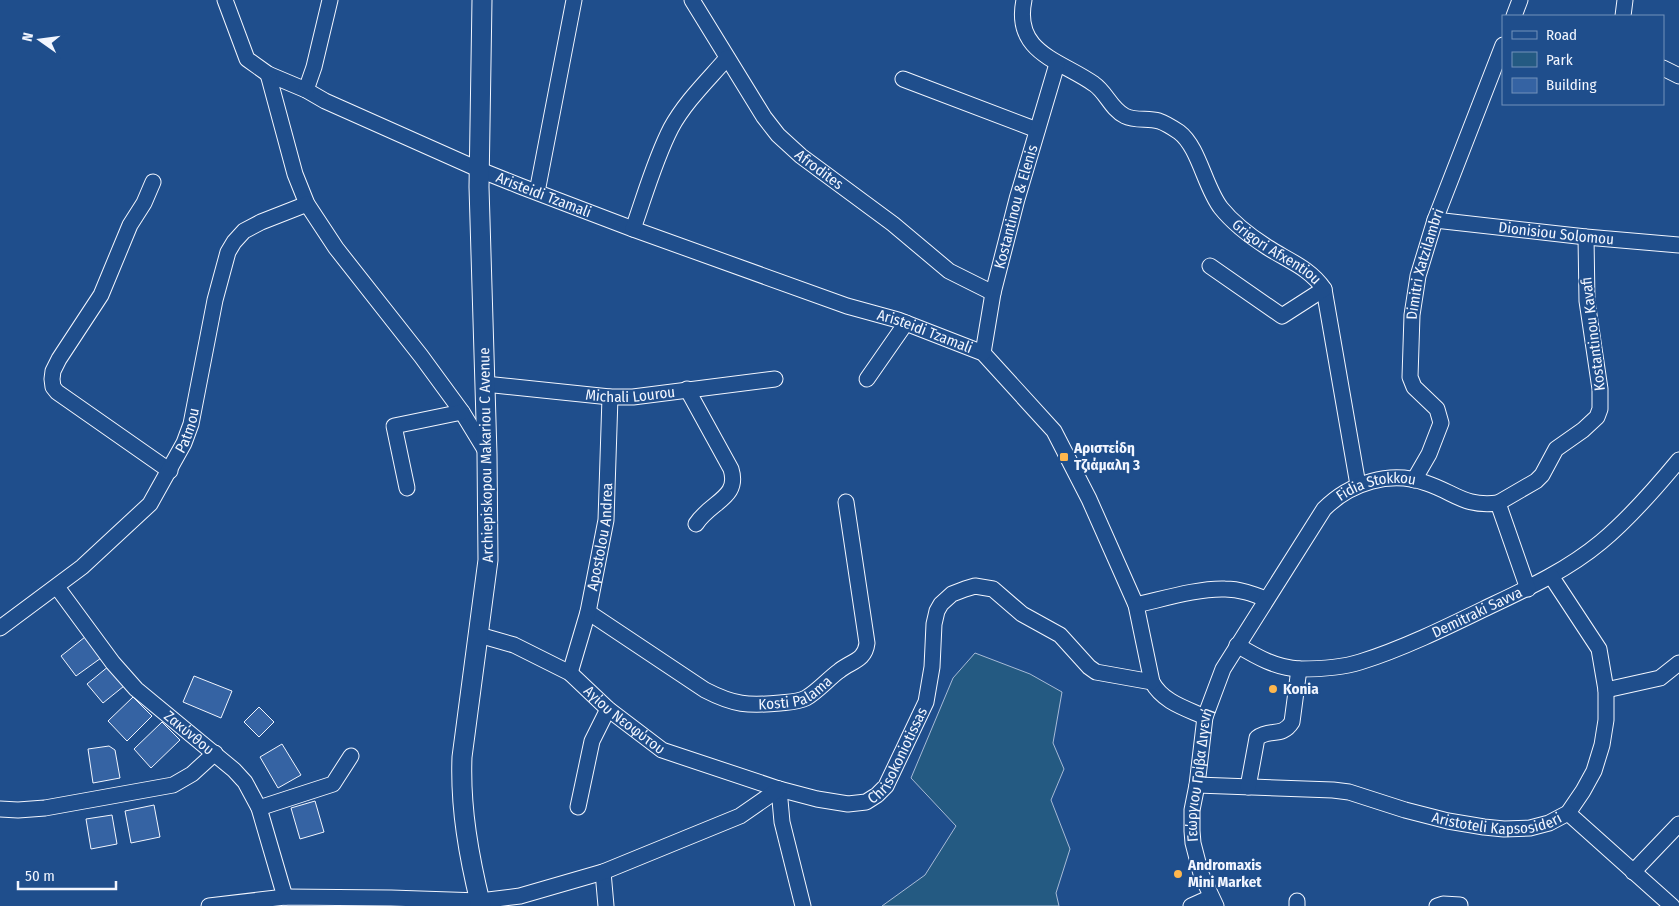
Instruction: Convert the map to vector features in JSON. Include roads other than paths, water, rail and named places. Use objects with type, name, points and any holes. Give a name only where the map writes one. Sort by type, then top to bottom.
[{"type":"main road","name":"Archiepiskopou Makariou C Avenue","points":[[480,903],[471,862],[461,787],[462,758],[488,560],[480,170],[482,0]]},
{"type":"street","name":"Aristeidi Tzamali","points":[[225,0],[247,58],[268,74],[480,170],[633,229],[847,306],[906,323],[984,353],[1054,431],[1090,499],[1136,605],[1152,682]]},
{"type":"street","points":[[306,90],[314,67],[330,0]]},
{"type":"street","points":[[537,192],[574,0]]},
{"type":"street","name":"Afrodites","points":[[692,0],[764,117],[778,135],[801,156],[893,224],[949,271],[992,293]]},
{"type":"street","points":[[1024,0],[1021,13],[1024,31],[1030,42],[1057,64]]},
{"type":"street","points":[[1514,15],[1520,0]]},
{"type":"street","points":[[1623,15],[1625,0]]},
{"type":"street","name":"Dimitri Xatzilambri","points":[[1414,480],[1437,437],[1440,423],[1437,409],[1414,387],[1410,377],[1412,315],[1418,276],[1435,220],[1502,47]]},
{"type":"street","points":[[633,229],[659,156],[672,127],[685,107],[727,58]]},
{"type":"street","name":"Grigori Afxentiou","points":[[1057,64],[1095,85],[1117,111],[1127,117],[1160,121],[1180,133],[1191,148],[1220,207],[1245,232],[1308,272],[1324,288],[1358,485]]},
{"type":"street","name":"Kostantinou & Elenis","points":[[984,353],[992,293],[1017,199],[1057,64]]},
{"type":"street","points":[[1664,68],[1679,76]]},
{"type":"street","points":[[268,74],[295,174],[307,204],[336,248],[422,356],[462,412],[487,454]]},
{"type":"street","points":[[903,79],[1037,130]]},
{"type":"street","points":[[153,182],[144,204],[130,226],[101,295],[59,359],[53,371],[52,379],[53,387],[57,392],[170,471]]},
{"type":"street","name":"Patmou","points":[[0,628],[82,567],[150,504],[184,443],[190,424],[215,300],[228,252],[244,231],[261,222],[307,204]]},
{"type":"street","name":"Dionisiou Solomou","points":[[1435,220],[1586,237],[1679,245]]},
{"type":"street","name":"Kostantinou Kavafi","points":[[1498,503],[1536,481],[1542,475],[1556,448],[1583,430],[1596,417],[1600,409],[1600,389],[1587,301],[1586,237]]},
{"type":"street","points":[[1210,266],[1282,316],[1324,288]]},
{"type":"street","points":[[867,379],[906,323]]},
{"type":"street","name":"Michali Lourou","points":[[485,384],[610,398],[633,397],[775,379]]},
{"type":"street","points":[[687,389],[731,468],[734,478],[732,489],[707,510],[696,524]]},
{"type":"street","name":"Apostolou Andrea","points":[[570,673],[588,612],[606,520],[610,398]]},
{"type":"street","points":[[408,488],[394,426],[462,412]]},
{"type":"street","name":"Demitraki Savva","points":[[1237,645],[1272,664],[1299,669],[1331,668],[1359,662],[1456,623],[1528,589],[1575,562],[1601,542],[1644,501],[1679,460]]},
{"type":"street","name":"Fidia Stokkou","points":[[1237,645],[1324,509],[1339,496],[1358,485],[1386,480],[1414,480],[1471,502],[1482,505],[1498,503]]},
{"type":"street","name":"Kosti Palama","points":[[588,612],[705,690],[719,697],[735,703],[753,706],[798,701],[817,690],[841,669],[860,659],[866,649],[867,643],[846,502]]},
{"type":"street","points":[[1498,503],[1528,589]]},
{"type":"street","name":"Aristoteli Kapsosideri","points":[[1197,785],[1349,792],[1405,810],[1448,821],[1494,828],[1530,828],[1548,823],[1568,813],[1594,771],[1602,745],[1606,720],[1606,690],[1599,650],[1551,576]]},
{"type":"street","name":"Chrisokoniotissas","points":[[778,789],[817,799],[848,804],[866,802],[886,786],[926,702],[932,667],[934,624],[937,612],[941,604],[952,594],[964,589],[976,586],[997,591],[1022,614],[1060,634],[1089,667],[1096,672],[1152,682]]},
{"type":"street","name":"Ζακύνθου","points":[[57,587],[113,662],[136,689],[234,770],[244,782],[259,808],[285,897]]},
{"type":"street","points":[[1136,605],[1223,588],[1251,593],[1266,599]]},
{"type":"street","name":"Αγίου Νεοφύτου","points":[[479,635],[514,645],[570,673],[608,709],[662,750],[778,789]]},
{"type":"street","name":"Γεώργιου Γρίβα Διγενή","points":[[1214,901],[1201,874],[1193,843],[1192,810],[1205,718],[1223,669],[1237,645]]},
{"type":"street","points":[[1606,690],[1660,678],[1679,663]]},
{"type":"street","points":[[1248,787],[1256,738],[1265,734],[1281,732],[1288,728],[1292,722],[1299,669]]},
{"type":"street","points":[[1152,682],[1162,695],[1173,703],[1205,718]]},
{"type":"street","points":[[578,807],[592,741],[608,709]]},
{"type":"street","points":[[0,809],[45,808],[173,785],[192,774],[215,754]]},
{"type":"street","points":[[259,808],[333,784],[351,756]]},
{"type":"street","points":[[209,906],[285,897],[480,903],[520,896],[603,872],[740,816],[778,789],[782,822],[803,906]]},
{"type":"street","points":[[1568,813],[1672,906]]},
{"type":"street","points":[[1633,872],[1679,824]]},
{"type":"street","points":[[603,872],[606,906]]},
{"type":"street","points":[[1191,906],[1214,901]]},
{"type":"street","points":[[1437,906],[1443,904],[1460,905]]},
{"type":"place","name":"Αριστείδη Τζιάμαλη 3","points":[[1064,457]]},
{"type":"place","name":"Konia","points":[[1273,689]]},
{"type":"place","name":"Andromaxis Mini Market","points":[[1178,874]]}]
